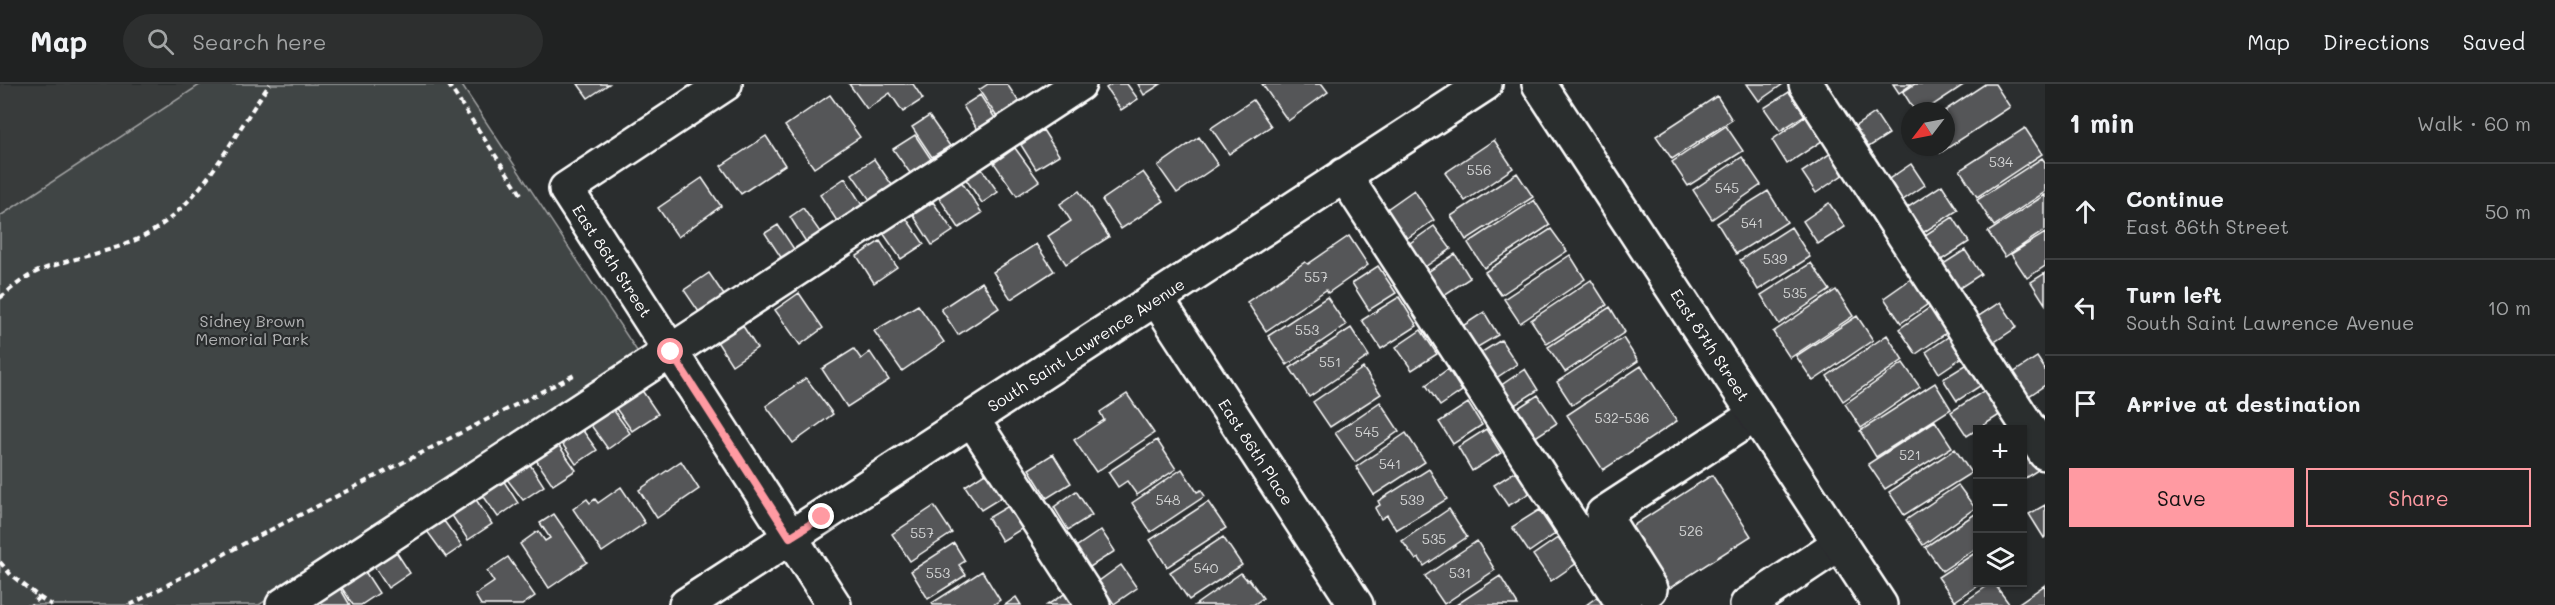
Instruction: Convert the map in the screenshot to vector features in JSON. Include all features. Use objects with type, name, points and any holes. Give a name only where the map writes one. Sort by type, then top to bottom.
[{"type":"street","name":"East 86th Street","points":[[725,84],[566,189],[834,605]]},
{"type":"street","points":[[283,605],[1079,84]]},
{"type":"street","name":"South Saint Lawrence Avenue","points":[[686,605],[1485,84]]},
{"type":"street","name":"East 87th Street","points":[[1539,84],[1880,605]]},
{"type":"street","points":[[1806,84],[2045,453]]},
{"type":"street","points":[[1344,175],[1637,597]]},
{"type":"street","name":"East 86th Place","points":[[1156,298],[1356,605]]},
{"type":"street","points":[[1637,597],[1603,514],[1755,414]]},
{"type":"street","points":[[972,419],[1093,605]]},
{"type":"street","points":[[1747,605],[1840,543]]},
{"type":"path","points":[[0,298],[26,278],[42,270],[129,242],[160,226],[191,198],[207,178],[270,84]]},
{"type":"path","points":[[448,84],[521,194]]},
{"type":"path","points":[[130,605],[244,543],[584,369]]},
{"type":"path","points":[[0,562],[11,575],[52,605]]},
{"type":"path","points":[[31,605],[39,597]]},
{"type":"shaded area","points":[[0,84],[201,84],[0,216]]},
{"type":"green space","name":"Sidney Brown Memorial Park","points":[[201,84],[461,84],[639,354],[259,605],[0,605],[0,216]]},
{"type":"building","points":[[578,84],[609,84],[588,98]]},
{"type":"building","points":[[849,84],[913,84],[923,99],[903,112],[890,93],[867,109]]},
{"type":"building","points":[[988,84],[1007,84],[1019,102],[997,117],[979,90]]},
{"type":"building","points":[[1112,84],[1127,84],[1138,99],[1121,110],[1106,88]]},
{"type":"building","points":[[1138,84],[1161,84],[1144,95]]},
{"type":"building","points":[[1262,84],[1322,84],[1328,92],[1288,121]]},
{"type":"building","points":[[1747,84],[1783,84],[1759,101]]},
{"type":"building","points":[[1893,84],[1912,84],[1899,93]]},
{"type":"building","points":[[1915,84],[1965,84],[1938,102],[1909,102],[1903,92]]},
{"type":"building","points":[[1985,84],[1995,84],[2010,107],[1955,143],[1955,104]]},
{"type":"building","points":[[1789,92],[1805,115],[1780,131],[1764,108]]},
{"type":"building","points":[[830,95],[860,137],[814,168],[785,126]]},
{"type":"building","points":[[980,95],[995,118],[977,129],[963,106]]},
{"type":"building","points":[[1717,96],[1732,120],[1672,159],[1656,136]]},
{"type":"building","points":[[1253,100],[1271,126],[1229,154],[1211,128]]},
{"type":"building","points":[[1875,113],[1889,134],[1864,150],[1851,129]]},
{"type":"building","points":[[929,116],[950,146],[932,157],[912,127]]},
{"type":"building","points":[[1806,116],[1822,141],[1787,164],[1772,140]]},
{"type":"building","points":[[1726,126],[1743,151],[1688,186],[1672,162]]},
{"type":"building","points":[[2025,128],[2042,154],[1977,197],[1960,170]]},
{"type":"building","points":[[1043,130],[1059,155],[1036,169],[1021,145]]},
{"type":"building","points":[[915,135],[931,159],[910,173],[893,149]]},
{"type":"building","points":[[766,136],[785,165],[741,194],[721,166]]},
{"type":"building","points":[[1199,137],[1218,165],[1177,193],[1158,166]]},
{"type":"building","points":[[1494,140],[1513,168],[1465,201],[1445,173]]},
{"type":"building","points":[[1015,148],[1039,181],[1017,196],[994,163]]},
{"type":"building","points":[[1831,153],[1844,174],[1816,193],[1802,172]]},
{"type":"building","points":[[1742,157],[1761,185],[1712,219],[1693,190]]},
{"type":"building","points":[[2042,158],[2045,162],[2045,192],[1994,226],[1977,200]]},
{"type":"building","points":[[874,159],[892,185],[870,200],[852,174]]},
{"type":"building","points":[[1911,164],[1925,185],[1900,202],[1886,181]]},
{"type":"building","points":[[981,168],[998,192],[982,203],[965,178]]},
{"type":"building","points":[[1143,172],[1164,201],[1121,229],[1102,200]]},
{"type":"building","points":[[1517,173],[1533,197],[1466,240],[1451,216]]},
{"type":"building","points":[[702,178],[721,206],[678,237],[658,208]]},
{"type":"building","points":[[845,178],[862,205],[837,221],[820,195]]},
{"type":"building","points":[[961,181],[982,213],[959,228],[938,196]]},
{"type":"building","points":[[1942,185],[1958,210],[1918,236],[1902,211]]},
{"type":"building","points":[[1414,190],[1434,220],[1400,243],[1380,214]]},
{"type":"building","points":[[1079,191],[1109,237],[1066,264],[1048,236],[1071,221],[1060,204]]},
{"type":"building","points":[[1768,191],[1787,222],[1736,254],[1717,223]]},
{"type":"building","points":[[2045,195],[2045,230],[2005,257],[1988,232]]},
{"type":"building","points":[[1534,200],[1550,225],[1484,268],[1468,243]]},
{"type":"building","points":[[933,202],[953,231],[932,245],[913,215]]},
{"type":"building","points":[[1829,203],[1845,227],[1818,244],[1803,221]]},
{"type":"building","points":[[803,208],[820,232],[806,242],[790,217]]},
{"type":"building","points":[[1953,217],[1969,242],[1935,264],[1919,239]]},
{"type":"building","points":[[906,218],[924,244],[901,259],[883,233]]},
{"type":"building","points":[[778,225],[794,249],[782,259],[765,233]]},
{"type":"building","points":[[1434,226],[1451,249],[1419,271],[1403,248]]},
{"type":"building","points":[[1791,227],[1810,257],[1758,290],[1740,260]]},
{"type":"building","points":[[1551,229],[1567,251],[1501,295],[1485,272]]},
{"type":"building","points":[[2045,233],[2045,266],[2027,278],[2011,254]]},
{"type":"building","points":[[1349,236],[1368,265],[1328,293],[1326,290],[1266,331],[1247,302],[1305,262],[1308,264]]},
{"type":"building","points":[[880,241],[897,267],[874,283],[857,256]]},
{"type":"building","points":[[1036,244],[1054,271],[1011,299],[993,272]]},
{"type":"building","points":[[1965,250],[1981,274],[1952,293],[1937,268]]},
{"type":"building","points":[[1455,254],[1470,278],[1438,299],[1423,275]]},
{"type":"building","points":[[1570,255],[1585,279],[1520,323],[1504,299]]},
{"type":"building","points":[[1811,263],[1830,290],[1779,324],[1761,295]]},
{"type":"building","points":[[1378,266],[1396,293],[1369,310],[1352,283]]},
{"type":"building","points":[[709,273],[726,298],[701,315],[684,290]]},
{"type":"building","points":[[2045,273],[2045,304],[2031,282]]},
{"type":"building","points":[[1911,279],[1928,304],[1901,323],[1884,298]]},
{"type":"building","points":[[1591,280],[1607,305],[1547,344],[1531,320]]},
{"type":"building","points":[[982,282],[999,308],[958,335],[941,309]]},
{"type":"building","points":[[1836,290],[1853,316],[1790,358],[1773,332]]},
{"type":"building","points":[[799,293],[823,328],[800,345],[775,310]]},
{"type":"building","points":[[1327,297],[1346,325],[1287,365],[1268,336]]},
{"type":"building","points":[[1399,297],[1417,326],[1381,349],[1362,320]]},
{"type":"building","points":[[2000,302],[2017,327],[1990,345],[1974,319]]},
{"type":"building","points":[[918,305],[944,342],[902,371],[874,331]]},
{"type":"building","points":[[1932,306],[1949,331],[1916,354],[1899,329]]},
{"type":"building","points":[[1610,307],[1625,332],[1565,372],[1548,347]]},
{"type":"building","points":[[1484,312],[1498,335],[1471,351],[1458,329]]},
{"type":"building","points":[[1857,316],[1873,340],[1813,381],[1796,356]]},
{"type":"building","points":[[741,323],[757,348],[732,365],[716,340]]},
{"type":"building","points":[[1351,328],[1369,356],[1309,397],[1290,368]]},
{"type":"building","points":[[1421,330],[1437,354],[1412,370],[1396,347]]},
{"type":"building","points":[[1887,335],[1903,360],[1843,401],[1827,376]]},
{"type":"building","points":[[1951,335],[1964,356],[1939,373],[1926,352]]},
{"type":"building","points":[[1623,338],[1638,361],[1572,405],[1557,382]]},
{"type":"building","points":[[1501,340],[1517,364],[1490,382],[1474,357]]},
{"type":"building","points":[[854,349],[861,359],[870,352],[889,380],[847,407],[822,369]]},
{"type":"building","points":[[2037,357],[2045,369],[2045,385],[2026,398],[2010,375]]},
{"type":"building","points":[[1903,363],[1920,387],[1861,428],[1845,404]]},
{"type":"building","points":[[1969,363],[1983,384],[1957,401],[1943,379]]},
{"type":"building","points":[[1641,366],[1677,421],[1603,470],[1567,415]]},
{"type":"building","points":[[1363,368],[1381,394],[1330,427],[1313,402]]},
{"type":"building","points":[[1448,369],[1462,391],[1440,406],[1426,385]]},
{"type":"building","points":[[1525,369],[1538,390],[1513,406],[1500,386]]},
{"type":"building","points":[[806,378],[833,414],[793,443],[766,406]]},
{"type":"building","points":[[1935,383],[1951,409],[1876,457],[1860,431]]},
{"type":"building","points":[[641,389],[658,414],[632,431],[615,407]]},
{"type":"building","points":[[1985,390],[2001,414],[1984,425],[1973,425],[1973,432],[1967,436],[1951,412]]},
{"type":"building","points":[[1127,394],[1154,433],[1096,472],[1074,440],[1104,420],[1100,412]]},
{"type":"building","points":[[1538,395],[1557,423],[1531,440],[1512,412]]},
{"type":"building","points":[[1380,402],[1399,431],[1355,462],[1335,433]]},
{"type":"building","points":[[1468,403],[1482,425],[1453,444],[1439,422]]},
{"type":"building","points":[[612,408],[630,433],[608,449],[590,424]]},
{"type":"building","points":[[1935,421],[1952,447],[1885,489],[1868,464]]},
{"type":"building","points":[[581,428],[597,450],[576,464],[561,442]]},
{"type":"building","points":[[1486,429],[1501,453],[1472,471],[1458,447]]},
{"type":"building","points":[[1406,433],[1425,462],[1374,495],[1356,467]]},
{"type":"building","points":[[1157,440],[1176,469],[1137,495],[1127,481],[1118,487],[1108,472]]},
{"type":"building","points":[[557,443],[576,470],[553,485],[534,457]]},
{"type":"building","points":[[1955,449],[1971,473],[1904,515],[1889,492]]},
{"type":"building","points":[[1053,454],[1071,483],[1047,498],[1029,469]]},
{"type":"building","points":[[2027,454],[2038,470],[2027,477]]},
{"type":"building","points":[[681,461],[699,489],[657,518],[639,490]]},
{"type":"building","points":[[529,463],[544,486],[523,500],[506,478]]},
{"type":"building","points":[[991,469],[1007,494],[981,510],[965,486]]},
{"type":"building","points":[[1182,469],[1197,492],[1201,490],[1205,496],[1151,532],[1132,503]]},
{"type":"building","points":[[1429,469],[1447,499],[1396,530],[1387,515],[1381,519],[1375,508],[1380,505],[1378,501]]},
{"type":"building","points":[[1516,471],[1530,493],[1508,506],[1494,485]]},
{"type":"building","points":[[1712,475],[1751,536],[1670,588],[1631,527]]},
{"type":"building","points":[[503,480],[518,503],[498,517],[482,494]]},
{"type":"building","points":[[1958,485],[1973,505],[1973,509],[1923,545],[1906,520]]},
{"type":"building","points":[[621,487],[645,523],[602,552],[573,509],[587,499],[590,503],[595,499],[598,503]]},
{"type":"building","points":[[1076,491],[1092,515],[1068,530],[1054,507]]},
{"type":"building","points":[[475,498],[492,524],[468,540],[451,514]]},
{"type":"building","points":[[1208,502],[1226,528],[1167,567],[1150,540]]},
{"type":"building","points":[[1012,504],[1026,526],[1002,541],[988,518]]},
{"type":"building","points":[[2045,505],[2045,537],[2044,538],[2029,514]]},
{"type":"building","points":[[934,506],[952,533],[910,561],[892,534]]},
{"type":"building","points":[[1449,509],[1467,537],[1424,566],[1419,558],[1416,560],[1402,541]]},
{"type":"building","points":[[1539,510],[1555,534],[1529,552],[1512,527]]},
{"type":"building","points":[[554,514],[587,562],[549,588],[520,544],[538,531],[545,541],[550,538],[540,523]]},
{"type":"building","points":[[1973,515],[1973,550],[1942,571],[1925,547]]},
{"type":"building","points":[[444,521],[462,546],[446,557],[427,531]]},
{"type":"building","points":[[1101,530],[1115,551],[1087,569],[1073,549]]},
{"type":"building","points":[[1223,537],[1242,565],[1189,600],[1170,572]]},
{"type":"building","points":[[1559,537],[1577,563],[1551,581],[1533,555]]},
{"type":"building","points":[[1477,541],[1495,570],[1444,604],[1425,576]]},
{"type":"building","points":[[954,543],[965,561],[959,565],[966,575],[928,599],[911,571]]},
{"type":"building","points":[[395,550],[410,573],[388,588],[373,565]]},
{"type":"building","points":[[1973,554],[1973,587],[1976,587],[1955,601],[1938,577]]},
{"type":"building","points":[[508,557],[535,596],[522,605],[481,605],[475,595],[494,582],[487,571]]},
{"type":"building","points":[[1121,565],[1137,588],[1114,604],[1099,581]]},
{"type":"building","points":[[364,570],[379,593],[361,605],[353,605],[340,585]]},
{"type":"building","points":[[982,571],[1000,600],[993,605],[933,605],[932,603]]},
{"type":"building","points":[[1241,573],[1247,580],[1249,579],[1263,598],[1253,605],[1195,605]]},
{"type":"building","points":[[1500,576],[1518,605],[1456,605]]},
{"type":"building","points":[[2045,585],[2045,605],[2016,605]]},
{"type":"building","points":[[1986,587],[1997,587],[2010,605],[1960,605]]},
{"type":"building","points":[[340,588],[350,605],[318,605],[317,603]]},
{"type":"building","points":[[1072,589],[1083,605],[1047,605]]},
{"type":"building","points":[[1016,597],[1021,605],[1005,605]]},
{"type":"building","points":[[1597,597],[1603,605],[1586,605]]},
{"type":"route","points":[[671,352],[790,537],[822,517]]}]
